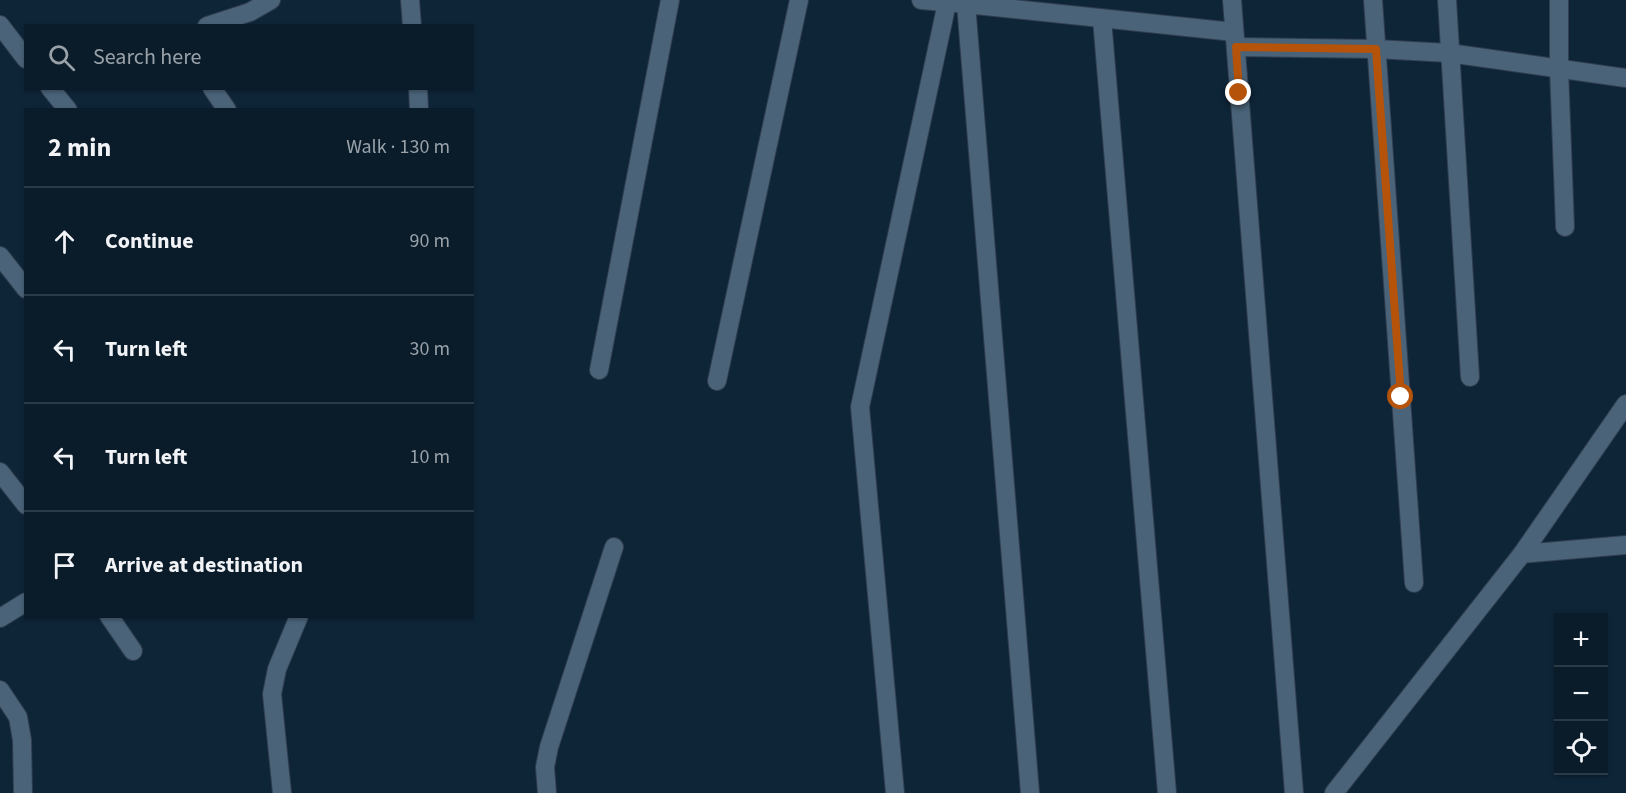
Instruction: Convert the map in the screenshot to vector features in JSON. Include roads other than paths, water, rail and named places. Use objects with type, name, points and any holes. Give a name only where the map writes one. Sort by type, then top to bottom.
[{"type":"street","points":[[210,24],[236,8],[250,12],[271,0]]},
{"type":"street","points":[[410,0],[412,24]]},
{"type":"street","points":[[599,370],[670,0]]},
{"type":"street","points":[[717,381],[799,0]]},
{"type":"street","points":[[921,0],[1102,19],[1235,39],[1449,53],[1626,78]]},
{"type":"street","points":[[1232,0],[1294,793]]},
{"type":"street","points":[[1373,0],[1414,583]]},
{"type":"street","points":[[1447,0],[1470,377]]},
{"type":"street","points":[[1559,0],[1559,69],[1565,228]]},
{"type":"street","points":[[895,793],[860,407],[947,3]]},
{"type":"street","points":[[966,4],[1030,793]]},
{"type":"street","points":[[1102,19],[1167,793]]},
{"type":"street","points":[[0,24],[17,52]]},
{"type":"street","points":[[52,90],[66,108]]},
{"type":"street","points":[[213,90],[226,108]]},
{"type":"street","points":[[418,90],[419,108]]},
{"type":"street","points":[[0,256],[24,286]]},
{"type":"street","points":[[1334,793],[1522,554],[1626,404]]},
{"type":"street","points":[[0,472],[24,502]]},
{"type":"street","points":[[1522,554],[1626,545]]},
{"type":"street","points":[[548,793],[545,768],[549,747],[614,547]]},
{"type":"street","points":[[0,618],[24,603]]},
{"type":"street","points":[[110,618],[133,651]]},
{"type":"street","points":[[282,793],[272,694],[277,669],[298,618]]},
{"type":"street","points":[[0,690],[18,717],[22,740],[23,793]]}]
